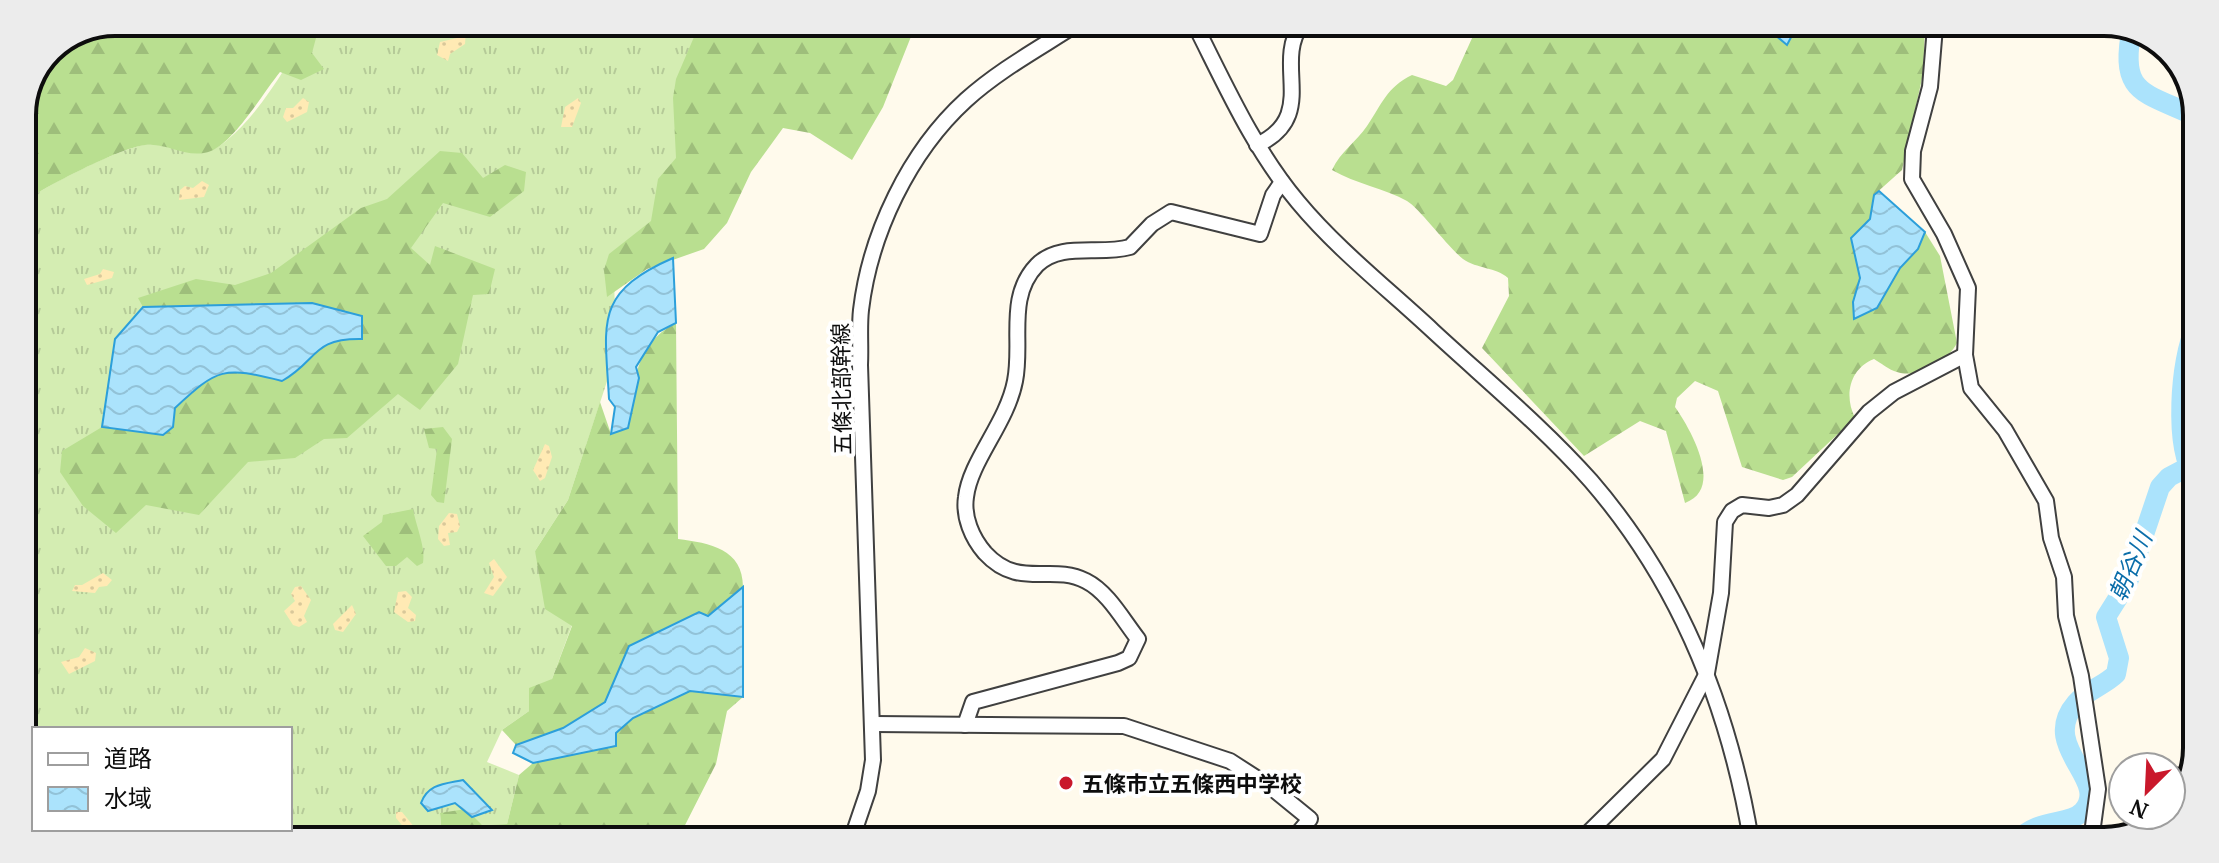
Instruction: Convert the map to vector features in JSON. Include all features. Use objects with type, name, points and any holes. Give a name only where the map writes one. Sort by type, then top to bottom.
[{"type":"street","name":"五條北部幹線","points":[[856,827],[868,791],[874,724],[860,365],[861,311],[869,271],[897,193],[945,124],[966,100],[1059,36]]},
{"type":"street","points":[[1201,36],[1257,145],[1282,182],[1323,229],[1589,479],[1653,566],[1707,673],[1733,752],[1748,827]]},
{"type":"street","points":[[1257,145],[1275,133],[1293,100],[1290,50],[1296,36]]},
{"type":"street","points":[[1934,36],[1930,87],[1911,168],[1918,190],[1944,234],[1968,288],[1965,355],[1971,388],[2005,430],[2046,501],[2051,538],[2064,577],[2066,616],[2084,696],[2098,789],[2093,827]]},
{"type":"street","points":[[965,725],[973,702],[1118,663],[1129,658],[1138,639],[1101,591],[1088,581],[1075,576],[1020,575],[1003,567],[975,540],[966,517],[966,495],[974,474],[1012,397],[1019,350],[1017,307],[1028,275],[1040,262],[1058,253],[1130,247],[1152,224],[1171,212],[1260,234],[1273,195],[1282,182]]},
{"type":"street","points":[[1594,827],[1663,759],[1707,673],[1721,593],[1725,522],[1732,511],[1742,505],[1769,508],[1783,505],[1797,495],[1869,412],[1894,392],[1965,355]]},
{"type":"street","points":[[874,724],[1124,726],[1188,747],[1253,774],[1310,819],[1303,827]]},
{"type":"green space","points":[[115,36],[317,36],[312,53],[324,69],[301,80],[280,72],[239,127],[220,146],[211,151],[194,153],[145,145],[118,153],[36,195],[38,100],[49,71],[71,49],[85,42]]},
{"type":"green space","points":[[306,36],[712,36],[673,222],[614,275],[616,354],[568,500],[535,551],[572,625],[552,679],[529,711],[502,730],[487,762],[519,775],[507,824],[482,825],[440,813],[441,827],[292,827],[292,727],[36,727],[36,194],[132,148],[154,145],[205,152],[215,148],[239,129],[274,85]]},
{"type":"green space","points":[[694,36],[911,36],[883,107],[852,160],[810,133],[783,128],[751,172],[727,223],[704,249],[647,269],[607,297],[604,270],[609,254],[651,221],[658,179],[676,158],[673,98],[676,79]]},
{"type":"green space","points":[[1473,36],[1925,36],[1923,74],[1902,170],[1874,195],[1870,219],[1851,238],[1860,278],[1853,302],[1877,308],[1900,268],[1918,249],[1925,232],[1940,256],[1957,343],[1946,357],[1923,371],[1905,374],[1874,359],[1859,369],[1850,392],[1855,418],[1792,477],[1783,480],[1742,467],[1718,391],[1695,381],[1677,398],[1675,407],[1689,429],[1701,458],[1702,485],[1697,496],[1685,503],[1666,431],[1640,421],[1584,456],[1482,348],[1509,296],[1508,278],[1463,259],[1407,201],[1332,170],[1397,85],[1412,75],[1446,86],[1453,80]]},
{"type":"green space","points":[[440,151],[462,153],[483,178],[505,165],[526,172],[524,191],[490,217],[443,203],[411,248],[430,265],[435,246],[495,269],[489,294],[473,295],[458,364],[420,410],[398,394],[347,438],[324,439],[295,458],[248,462],[199,515],[146,505],[116,533],[83,506],[60,472],[62,451],[102,427],[164,435],[173,427],[175,408],[212,378],[234,372],[282,381],[328,342],[340,338],[362,338],[362,316],[312,303],[143,307],[138,298],[196,279],[235,285],[271,273],[361,208],[387,199]]},
{"type":"green space","points":[[676,323],[678,539],[713,546],[731,556],[742,574],[743,587],[708,616],[629,646],[605,702],[563,728],[516,745],[502,730],[529,711],[529,688],[552,679],[572,626],[545,609],[535,551],[568,500],[600,402],[611,434],[628,428],[634,382],[644,354],[651,342]]},
{"type":"green space","points":[[443,427],[452,439],[444,503],[437,502],[431,495],[437,449],[429,448],[424,429]]},
{"type":"green space","points":[[413,509],[422,544],[423,563],[417,566],[407,557],[396,566],[386,566],[363,536],[382,522],[383,515]]},
{"type":"green space","points":[[690,691],[743,697],[727,711],[716,764],[684,827],[441,827],[440,813],[466,809],[482,825],[507,824],[519,775],[533,763],[616,746],[616,733],[633,718]]},
{"type":"sand","points":[[466,36],[465,44],[450,54],[448,61],[437,55],[440,42]]},
{"type":"sand","points":[[303,98],[309,102],[307,112],[287,122],[283,117],[286,108],[293,108]]},
{"type":"sand","points":[[578,98],[581,103],[572,127],[561,127],[565,107]]},
{"type":"sand","points":[[202,181],[209,185],[204,197],[179,200],[180,190],[185,186],[193,188]]},
{"type":"sand","points":[[103,269],[114,272],[112,278],[87,285],[84,279],[100,274]]},
{"type":"sand","points":[[545,444],[549,446],[552,457],[545,478],[540,481],[533,470]]},
{"type":"sand","points":[[449,513],[457,514],[460,526],[457,532],[448,533],[450,545],[444,546],[438,539],[439,526]]},
{"type":"sand","points":[[494,559],[507,577],[493,596],[484,593],[494,577],[489,563]]},
{"type":"sand","points":[[103,573],[112,580],[95,593],[72,591],[75,585],[82,585]]},
{"type":"sand","points":[[301,586],[311,600],[304,616],[307,622],[299,627],[293,625],[284,611],[295,601],[291,594],[295,587]]},
{"type":"sand","points":[[406,591],[412,597],[408,608],[416,615],[415,621],[408,622],[394,612],[398,592]]},
{"type":"sand","points":[[352,605],[356,614],[343,632],[335,630],[333,624]]},
{"type":"sand","points":[[85,648],[96,653],[95,661],[69,674],[61,662],[79,657]]},
{"type":"sand","points":[[396,812],[402,812],[414,827],[404,827],[396,818]]},
{"type":"water","points":[[1776,36],[1792,36],[1787,45]]},
{"type":"water","points":[[1879,191],[1925,232],[1918,249],[1900,268],[1877,308],[1854,319],[1853,302],[1860,278],[1851,238],[1870,219],[1874,195]]},
{"type":"water","points":[[673,258],[676,323],[658,332],[636,367],[639,378],[628,428],[611,434],[615,407],[609,399],[606,350],[610,313],[629,284]]},
{"type":"water","points":[[312,303],[362,316],[362,339],[324,346],[282,381],[234,372],[212,378],[175,408],[173,427],[163,435],[102,427],[115,339],[143,307]]},
{"type":"water","points":[[743,587],[743,697],[690,691],[633,718],[616,733],[616,746],[533,763],[513,753],[516,745],[563,728],[605,702],[629,646],[699,612],[708,616]]},
{"type":"water","points":[[463,780],[492,810],[472,817],[455,803],[428,811],[421,803],[432,788]]},
{"type":"waterway","points":[[2130,41],[2132,79],[2149,95],[2183,111]]},
{"type":"waterway","points":[[2183,381],[2183,435]]},
{"type":"waterway","name":"朝谷川","points":[[2038,827],[2077,816],[2089,799],[2088,787],[2065,734],[2067,719],[2080,699],[2116,674],[2119,658],[2106,617],[2128,582],[2160,487],[2169,477],[2183,470]]},
{"type":"place","name":"五條市立五條西中学校","points":[[1066,783]]}]
